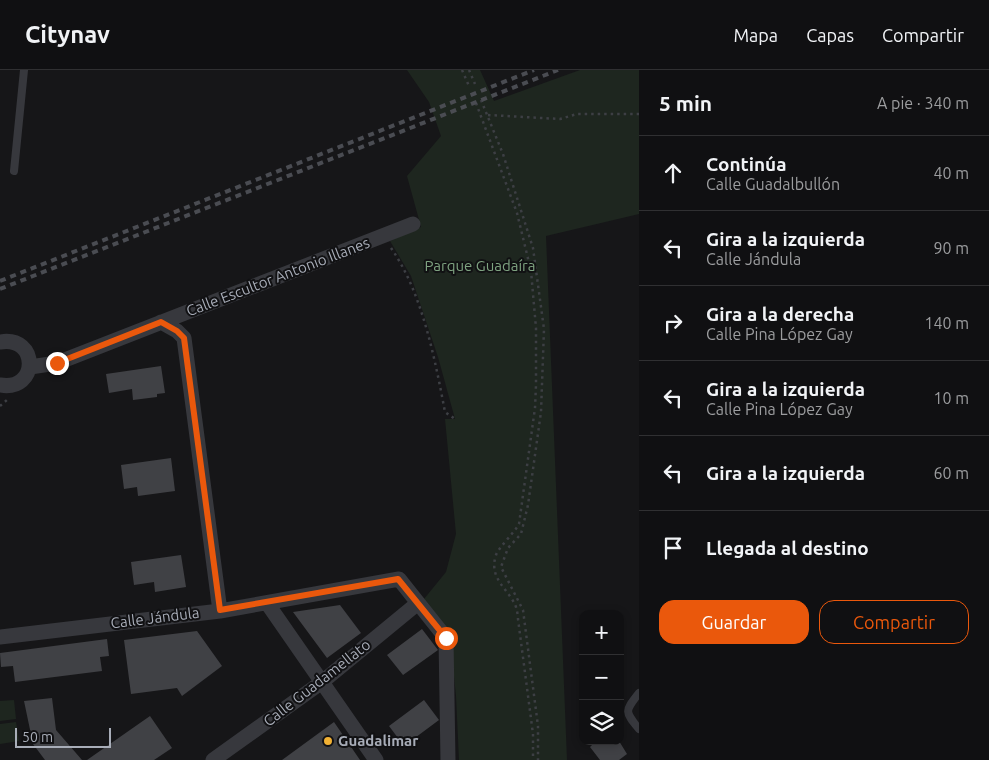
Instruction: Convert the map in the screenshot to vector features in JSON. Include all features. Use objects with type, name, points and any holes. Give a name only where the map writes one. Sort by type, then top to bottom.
[{"type":"street","name":"Calle Escultor Antonio Illanes","points":[[30,367],[57,363],[413,224]]},
{"type":"street","points":[[161,322],[177,331],[184,338],[220,610]]},
{"type":"street","points":[[0,342],[8,340],[22,346],[30,360],[30,367],[22,380],[6,391]]},
{"type":"street","name":"Calle Jándula","points":[[0,637],[220,610],[398,579],[418,603]]},
{"type":"street","points":[[267,603],[376,760]]},
{"type":"street","points":[[418,603],[446,638],[448,760]]},
{"type":"street","name":"Calle Guadamellato","points":[[213,760],[322,682],[418,603]]},
{"type":"lane","points":[[14,171],[24,70]]},
{"type":"lane","points":[[639,693],[627,711],[628,716],[639,728]]},
{"type":"path","points":[[462,70],[469,86]]},
{"type":"path","points":[[470,70],[475,84]]},
{"type":"path","points":[[481,100],[503,154],[533,248],[544,329],[541,412],[528,505],[521,534],[508,548],[501,567],[523,610],[538,726],[538,760]]},
{"type":"path","points":[[476,103],[516,213],[531,271],[536,328],[535,408],[519,524],[513,535],[496,554],[495,569],[499,583],[516,607],[533,734],[533,760]]},
{"type":"path","points":[[488,115],[560,119],[577,114],[639,114]]},
{"type":"path","points":[[390,246],[397,256],[415,295],[436,366],[445,412],[455,419]]},
{"type":"path","points":[[0,406],[6,400],[6,391]]},
{"type":"green space","name":"Parque Guadaíra","points":[[407,70],[480,70],[494,101],[580,70],[639,70],[639,214],[546,236],[567,760],[459,760],[456,696],[450,636],[424,599],[446,572],[456,534],[445,419],[455,419],[438,357],[411,276],[390,241],[421,227],[407,176],[441,136],[429,102]]},
{"type":"green space","points":[[14,700],[16,719],[0,721],[0,701]]},
{"type":"green space","points":[[16,722],[19,741],[0,744],[0,724]]},
{"type":"building","points":[[161,366],[165,393],[157,394],[157,397],[133,400],[132,389],[109,393],[106,374]]},
{"type":"building","points":[[171,458],[175,491],[138,496],[137,487],[124,489],[121,465]]},
{"type":"building","points":[[181,555],[186,587],[155,592],[154,582],[134,585],[131,562]]},
{"type":"building","points":[[340,605],[361,633],[327,658],[293,612]]},
{"type":"building","points":[[422,629],[438,650],[403,675],[387,655]]},
{"type":"building","points":[[197,631],[222,666],[182,696],[177,688],[131,694],[124,640]]},
{"type":"building","points":[[107,639],[109,656],[100,657],[102,671],[15,682],[13,666],[1,667],[0,653]]},
{"type":"building","points":[[52,698],[56,730],[82,760],[45,760],[33,744],[24,701]]},
{"type":"building","points":[[424,700],[439,720],[404,746],[389,726]]},
{"type":"building","points":[[150,716],[172,748],[154,760],[87,760]]},
{"type":"building","name":"Guadalimar","points":[[334,722],[360,760],[282,760]]},
{"type":"building","points":[[592,745],[621,745],[627,754],[619,760],[600,760],[590,747]]},
{"type":"railway","points":[[0,281],[534,70]]},
{"type":"railway","points":[[0,289],[558,70]]},
{"type":"place","name":"Guadalimar","points":[[328,741]]},
{"type":"route","points":[[57,363],[161,322],[177,331],[184,338],[220,610],[398,579],[446,638]]}]
